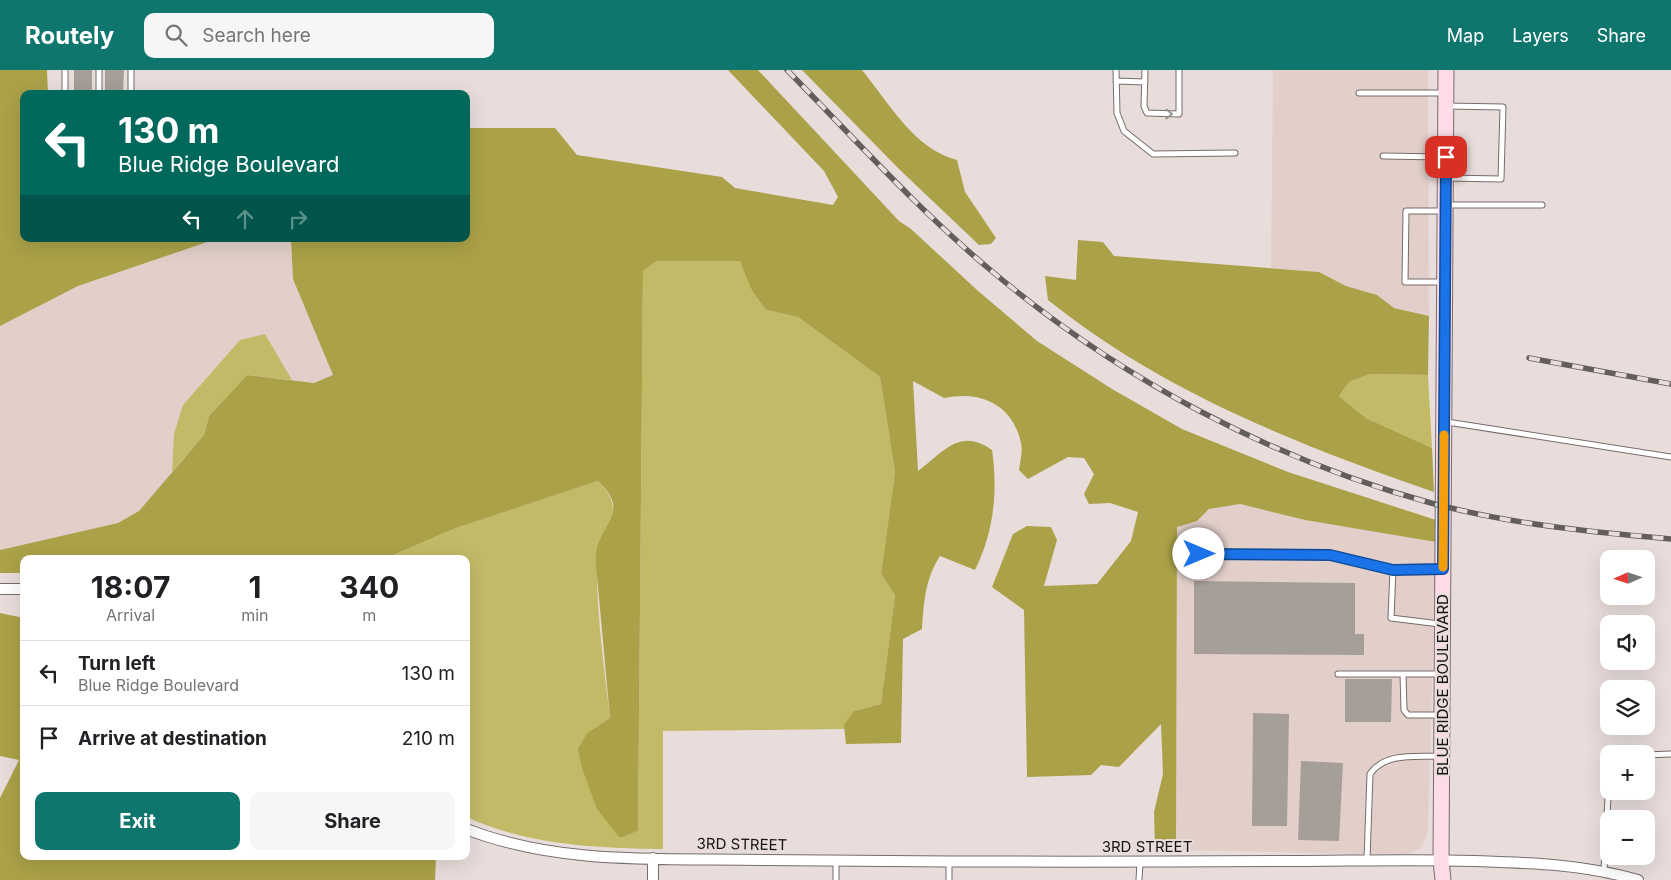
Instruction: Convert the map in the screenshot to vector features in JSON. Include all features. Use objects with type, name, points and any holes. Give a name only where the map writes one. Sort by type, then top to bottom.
[{"type":"main road","name":"BLUE RIDGE BOULEVARD","points":[[1443,880],[1441,860],[1446,70]]},
{"type":"street","points":[[0,589],[20,589]]},
{"type":"street","name":"3RD STREET","points":[[470,829],[516,845],[556,854],[654,858],[836,861],[1140,862],[1441,860],[1538,863],[1604,870],[1638,880]]},
{"type":"street","points":[[653,880],[654,858]]},
{"type":"lane","points":[[65,70],[65,90]]},
{"type":"lane","points":[[99,70],[99,90]]},
{"type":"lane","points":[[131,70],[132,90]]},
{"type":"lane","points":[[1116,70],[1117,113],[1124,131],[1153,154],[1235,153]]},
{"type":"lane","points":[[1145,70],[1144,106],[1147,114],[1179,114],[1179,70]]},
{"type":"lane","points":[[1116,81],[1145,82]]},
{"type":"lane","points":[[1359,93],[1446,99],[1503,107],[1501,179],[1445,178]]},
{"type":"lane","points":[[1384,156],[1446,157]]},
{"type":"lane","points":[[1445,282],[1405,282],[1406,211],[1542,205]]},
{"type":"lane","points":[[1444,422],[1671,457]]},
{"type":"lane","points":[[1199,554],[1330,555],[1393,570],[1443,569]]},
{"type":"lane","points":[[1393,570],[1391,618],[1442,624]]},
{"type":"lane","points":[[1338,674],[1442,674]]},
{"type":"lane","points":[[1403,674],[1404,710],[1408,715],[1442,715]]},
{"type":"lane","points":[[1655,755],[1671,754]]},
{"type":"lane","points":[[1367,860],[1370,774],[1376,765],[1389,759],[1442,756]]},
{"type":"lane","points":[[1604,870],[1608,800]]},
{"type":"lane","points":[[836,861],[836,880]]},
{"type":"lane","points":[[949,861],[949,880]]},
{"type":"lane","points":[[1140,862],[1140,880]]},
{"type":"shaded area","points":[[0,70],[47,70],[48,90],[20,90],[20,242],[207,242],[78,286],[0,326]]},
{"type":"shaded area","points":[[728,70],[758,70],[899,221],[911,229],[977,290],[1037,341],[1112,389],[1182,429],[1288,472],[1436,520],[1436,542],[1305,520],[1240,504],[1209,509],[1197,521],[1177,527],[1176,850],[1155,849],[1154,812],[1163,774],[1161,724],[1119,767],[1101,765],[1091,775],[1027,777],[1024,610],[992,587],[1013,534],[1027,526],[1051,527],[1057,540],[1044,586],[1097,584],[1131,541],[1138,512],[1110,503],[1089,504],[1084,494],[1094,474],[1084,458],[1068,457],[1028,479],[1019,470],[1022,446],[1011,419],[1003,410],[983,399],[971,396],[944,398],[913,381],[918,471],[944,450],[961,442],[970,441],[992,450],[995,481],[993,511],[987,541],[975,570],[940,556],[928,582],[922,629],[903,639],[901,743],[846,744],[844,725],[854,711],[881,704],[895,595],[881,574],[895,472],[880,377],[798,317],[766,310],[752,291],[740,261],[657,261],[643,271],[638,831],[620,838],[597,809],[582,768],[578,749],[587,733],[610,718],[596,559],[598,544],[611,517],[613,504],[611,497],[598,481],[456,528],[393,555],[20,555],[20,573],[0,573],[0,550],[118,523],[139,511],[204,435],[209,416],[247,375],[314,383],[333,375],[293,279],[291,242],[470,242],[470,128],[555,128],[577,155],[722,177],[735,188],[833,205],[838,197],[824,171]]},
{"type":"shaded area","points":[[802,70],[862,70],[915,135],[928,146],[957,160],[965,192],[996,238],[991,244],[979,245],[899,169]]},
{"type":"shaded area","points":[[1273,70],[1428,70],[1429,316],[1394,308],[1377,295],[1346,286],[1319,272],[1271,268]]},
{"type":"shaded area","points":[[1078,240],[1103,242],[1114,256],[1319,272],[1346,286],[1377,295],[1394,308],[1429,316],[1428,375],[1370,374],[1349,382],[1339,396],[1366,418],[1432,448],[1434,492],[1332,455],[1232,412],[1137,362],[1091,332],[1048,300],[1045,276],[1076,280]]},
{"type":"shaded area","points":[[207,242],[291,242],[293,279],[333,375],[314,383],[292,380],[265,334],[174,434],[172,472],[139,511],[118,523],[0,550],[0,326],[78,286]]},
{"type":"shaded area","points":[[657,261],[741,261],[752,291],[766,310],[798,317],[880,377],[895,472],[881,574],[895,595],[881,704],[854,711],[845,725],[845,729],[663,731],[663,849],[613,848],[563,843],[514,834],[470,818],[470,555],[393,555],[456,528],[598,481],[607,492],[613,509],[607,529],[598,543],[597,566],[600,632],[610,718],[587,733],[620,838],[638,831],[643,271]]},
{"type":"shaded area","points":[[265,334],[292,380],[247,375],[209,416],[204,435],[172,472],[174,434],[183,405],[240,340]]},
{"type":"shaded area","points":[[1370,374],[1428,375],[1432,448],[1366,418],[1339,396],[1349,382]]},
{"type":"shaded area","points":[[1240,504],[1305,520],[1436,542],[1428,830],[1425,841],[1419,849],[1405,855],[1176,850],[1177,527],[1197,521],[1209,509]]},
{"type":"shaded area","points":[[0,613],[20,617],[20,860],[436,860],[435,880],[0,880],[0,798],[19,760],[0,756]]},
{"type":"building","points":[[74,70],[92,70],[92,90],[74,90]]},
{"type":"building","points":[[105,70],[124,70],[123,90],[105,90]]},
{"type":"building","points":[[1194,581],[1355,583],[1355,634],[1364,634],[1364,655],[1194,654]]},
{"type":"building","points":[[1345,679],[1392,679],[1391,722],[1345,722]]},
{"type":"building","points":[[1253,713],[1289,714],[1287,826],[1252,826]]},
{"type":"building","points":[[1301,761],[1343,763],[1339,841],[1298,840]]},
{"type":"railway","points":[[787,70],[914,200],[994,273],[1043,312],[1093,347],[1146,381],[1200,411],[1256,439],[1313,463],[1371,485],[1431,503],[1520,522],[1671,539]]},
{"type":"railway","points":[[1529,358],[1671,384]]},
{"type":"slow traffic","points":[[1443,567],[1444,435]]},
{"type":"route","points":[[1199,554],[1330,555],[1393,570],[1443,569],[1446,157]]}]
